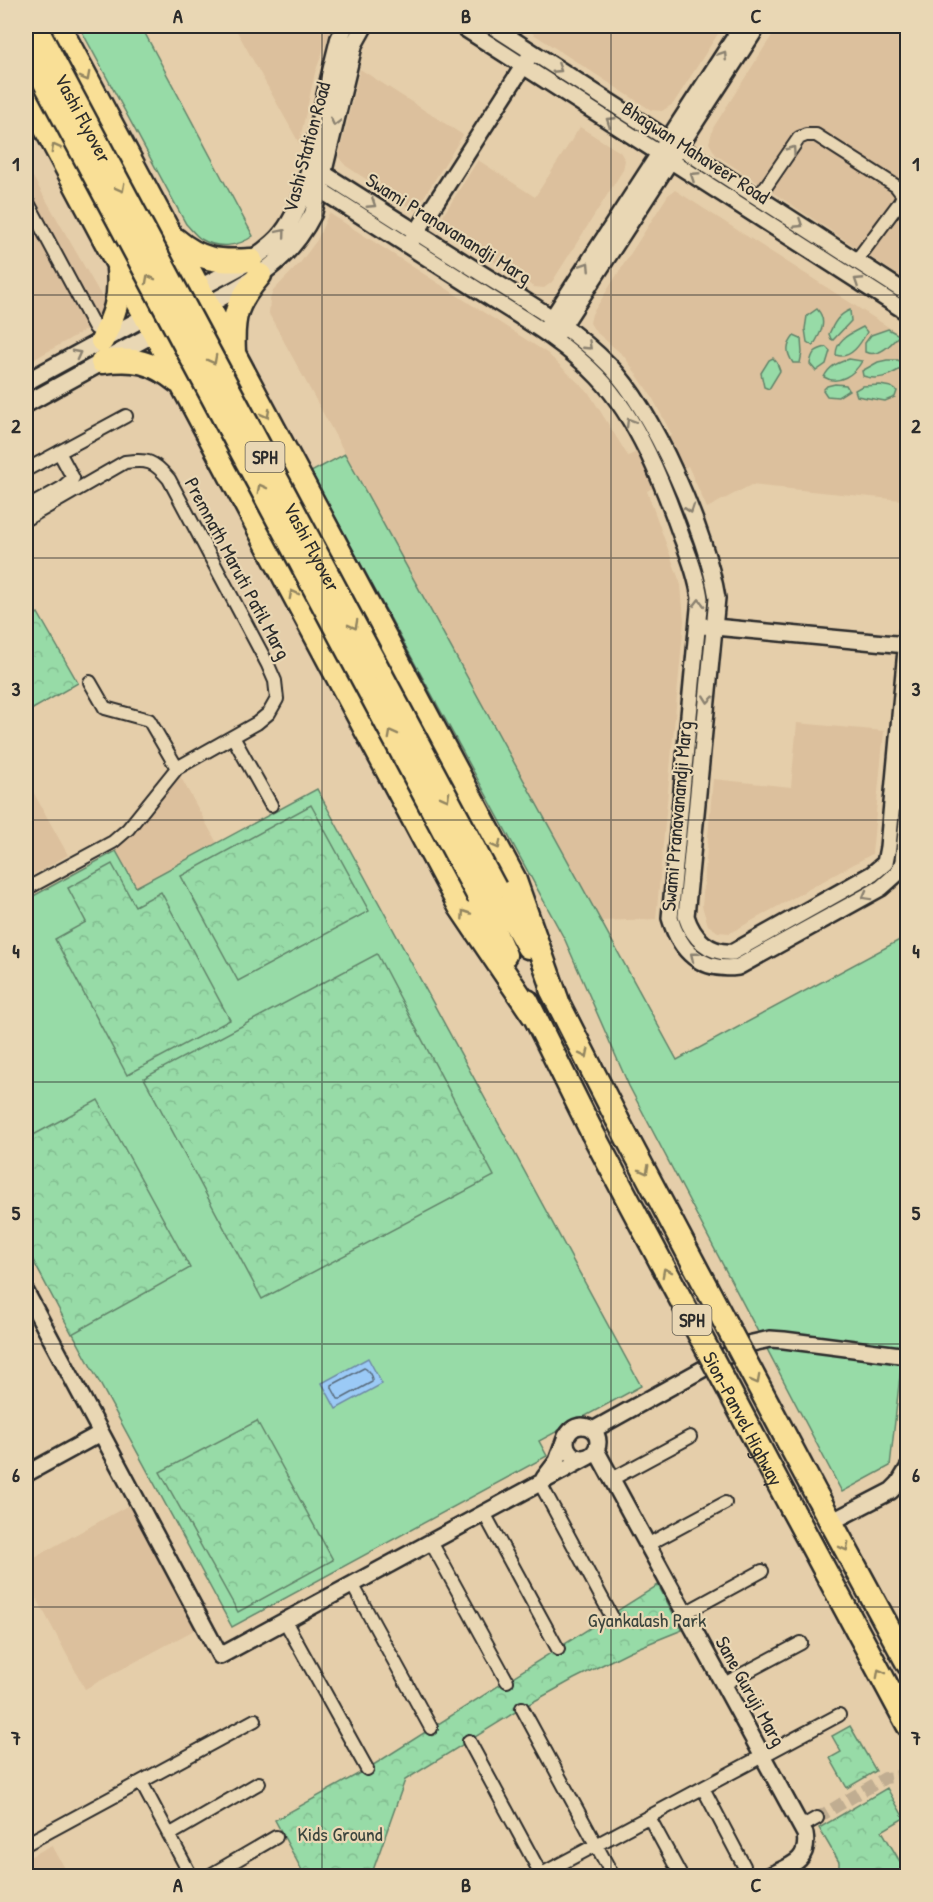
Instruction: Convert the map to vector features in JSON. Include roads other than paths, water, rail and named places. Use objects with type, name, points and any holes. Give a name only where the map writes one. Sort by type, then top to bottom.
[{"type":"highway","name":"Vashi Flyover","points":[[35,26],[487,893],[533,1015]]},
{"type":"highway","points":[[59,26],[514,878],[558,1002]]},
{"type":"highway","name":"Vashi Flyover","points":[[26,47],[487,893],[558,1002]]},
{"type":"highway","points":[[26,92],[460,907],[533,1015]]},
{"type":"highway","points":[[171,237],[189,251],[209,260],[256,268],[236,312],[233,333],[235,355]]},
{"type":"highway","points":[[118,265],[120,287],[116,309],[100,344],[123,359],[145,362],[164,371],[181,385]]},
{"type":"highway","name":"Sion-Panvel Highway","points":[[558,1002],[617,1119],[908,1664]]},
{"type":"highway","name":"Sion-Panvel Highway","points":[[533,1015],[592,1132],[908,1725]]},
{"type":"main road","name":"Vashi Station Road","points":[[100,344],[150,325],[286,254],[302,236],[313,214],[323,173],[339,39],[345,26]]},
{"type":"main road","name":"Vashi Station Road","points":[[256,268],[288,227],[297,208],[333,97],[363,26]]},
{"type":"main road","points":[[26,382],[100,344]]},
{"type":"main road","points":[[26,404],[100,344]]},
{"type":"street","name":"Bhagwan Mahaveer Road","points":[[461,26],[908,313]]},
{"type":"street","name":"Bhagwan Mahaveer Road","points":[[492,26],[908,294]]},
{"type":"street","points":[[548,336],[713,82],[742,26]]},
{"type":"street","points":[[713,82],[758,26]]},
{"type":"street","points":[[413,239],[532,52]]},
{"type":"street","points":[[758,198],[800,138],[812,134],[896,186],[903,195],[900,202],[856,261]]},
{"type":"street","name":"Swami Pranavanandji Marg","points":[[323,173],[568,349],[598,378],[620,406],[637,434],[668,497],[698,581],[700,598],[670,918],[675,935],[686,951],[703,963],[721,969],[738,967],[880,888],[899,872],[903,861],[908,813]]},
{"type":"street","name":"Swami Pranavanandji Marg","points":[[319,189],[413,239],[578,336],[610,366],[634,396],[651,427],[683,490],[714,577],[717,598],[686,916],[690,928],[710,949],[723,953],[733,952],[880,868],[887,857],[902,765],[908,628]]},
{"type":"street","points":[[26,199],[100,344]]},
{"type":"street","points":[[26,470],[126,416]]},
{"type":"street","points":[[26,508],[62,488],[73,478],[59,452]]},
{"type":"street","name":"Premnath Maruti Patil Marg","points":[[26,519],[125,462],[143,460],[158,466],[169,479],[275,681],[277,699],[270,713],[257,723],[177,768],[121,836],[26,889]]},
{"type":"street","points":[[698,626],[906,645]]},
{"type":"street","points":[[90,682],[105,708],[149,720],[177,768]]},
{"type":"street","points":[[233,737],[271,805]]},
{"type":"street","points":[[26,1292],[220,1656],[432,1542],[540,1483],[592,1453],[598,1440],[593,1430],[584,1426],[573,1428],[566,1436],[557,1461],[540,1483]]},
{"type":"street","points":[[593,1430],[748,1344],[758,1341],[784,1340],[908,1356]]},
{"type":"street","points":[[26,1474],[101,1433]]},
{"type":"street","points":[[566,1436],[566,1447],[573,1456],[578,1458],[592,1453]]},
{"type":"street","points":[[612,1479],[690,1437]]},
{"type":"street","name":"Sane Guruji Marg","points":[[592,1453],[612,1479],[801,1827],[806,1842],[804,1856],[769,1876]]},
{"type":"street","points":[[831,1522],[891,1491],[908,1468]]},
{"type":"street","points":[[540,1483],[611,1615]]},
{"type":"street","points":[[648,1545],[725,1503]]},
{"type":"street","points":[[484,1513],[558,1648]]},
{"type":"street","points":[[432,1542],[507,1681]]},
{"type":"street","points":[[685,1613],[762,1571]]},
{"type":"street","points":[[352,1584],[431,1728]]},
{"type":"street","points":[[26,1611],[26,1619]]},
{"type":"street","points":[[285,1621],[367,1769]]},
{"type":"street","points":[[724,1684],[801,1643]]},
{"type":"street","points":[[522,1708],[613,1876]]},
{"type":"street","points":[[469,1741],[540,1876],[839,1715]]},
{"type":"street","points":[[26,1844],[255,1720]]},
{"type":"street","points":[[141,1782],[191,1876]]},
{"type":"street","points":[[169,1834],[259,1783]]},
{"type":"street","points":[[704,1788],[744,1866]]},
{"type":"street","points":[[650,1817],[681,1876]]},
{"type":"street","points":[[801,1827],[817,1818]]},
{"type":"street","points":[[209,1876],[276,1837]]},
{"type":"water","points":[[368,1358],[382,1384],[336,1409],[322,1383]]},
{"type":"tunnel","points":[[817,1818],[885,1778],[908,1775]]},
{"type":"park label","name":"Gyankalash Park","points":[[647,1619]]},
{"type":"park label","name":"Kids Ground","points":[[340,1833]]}]
